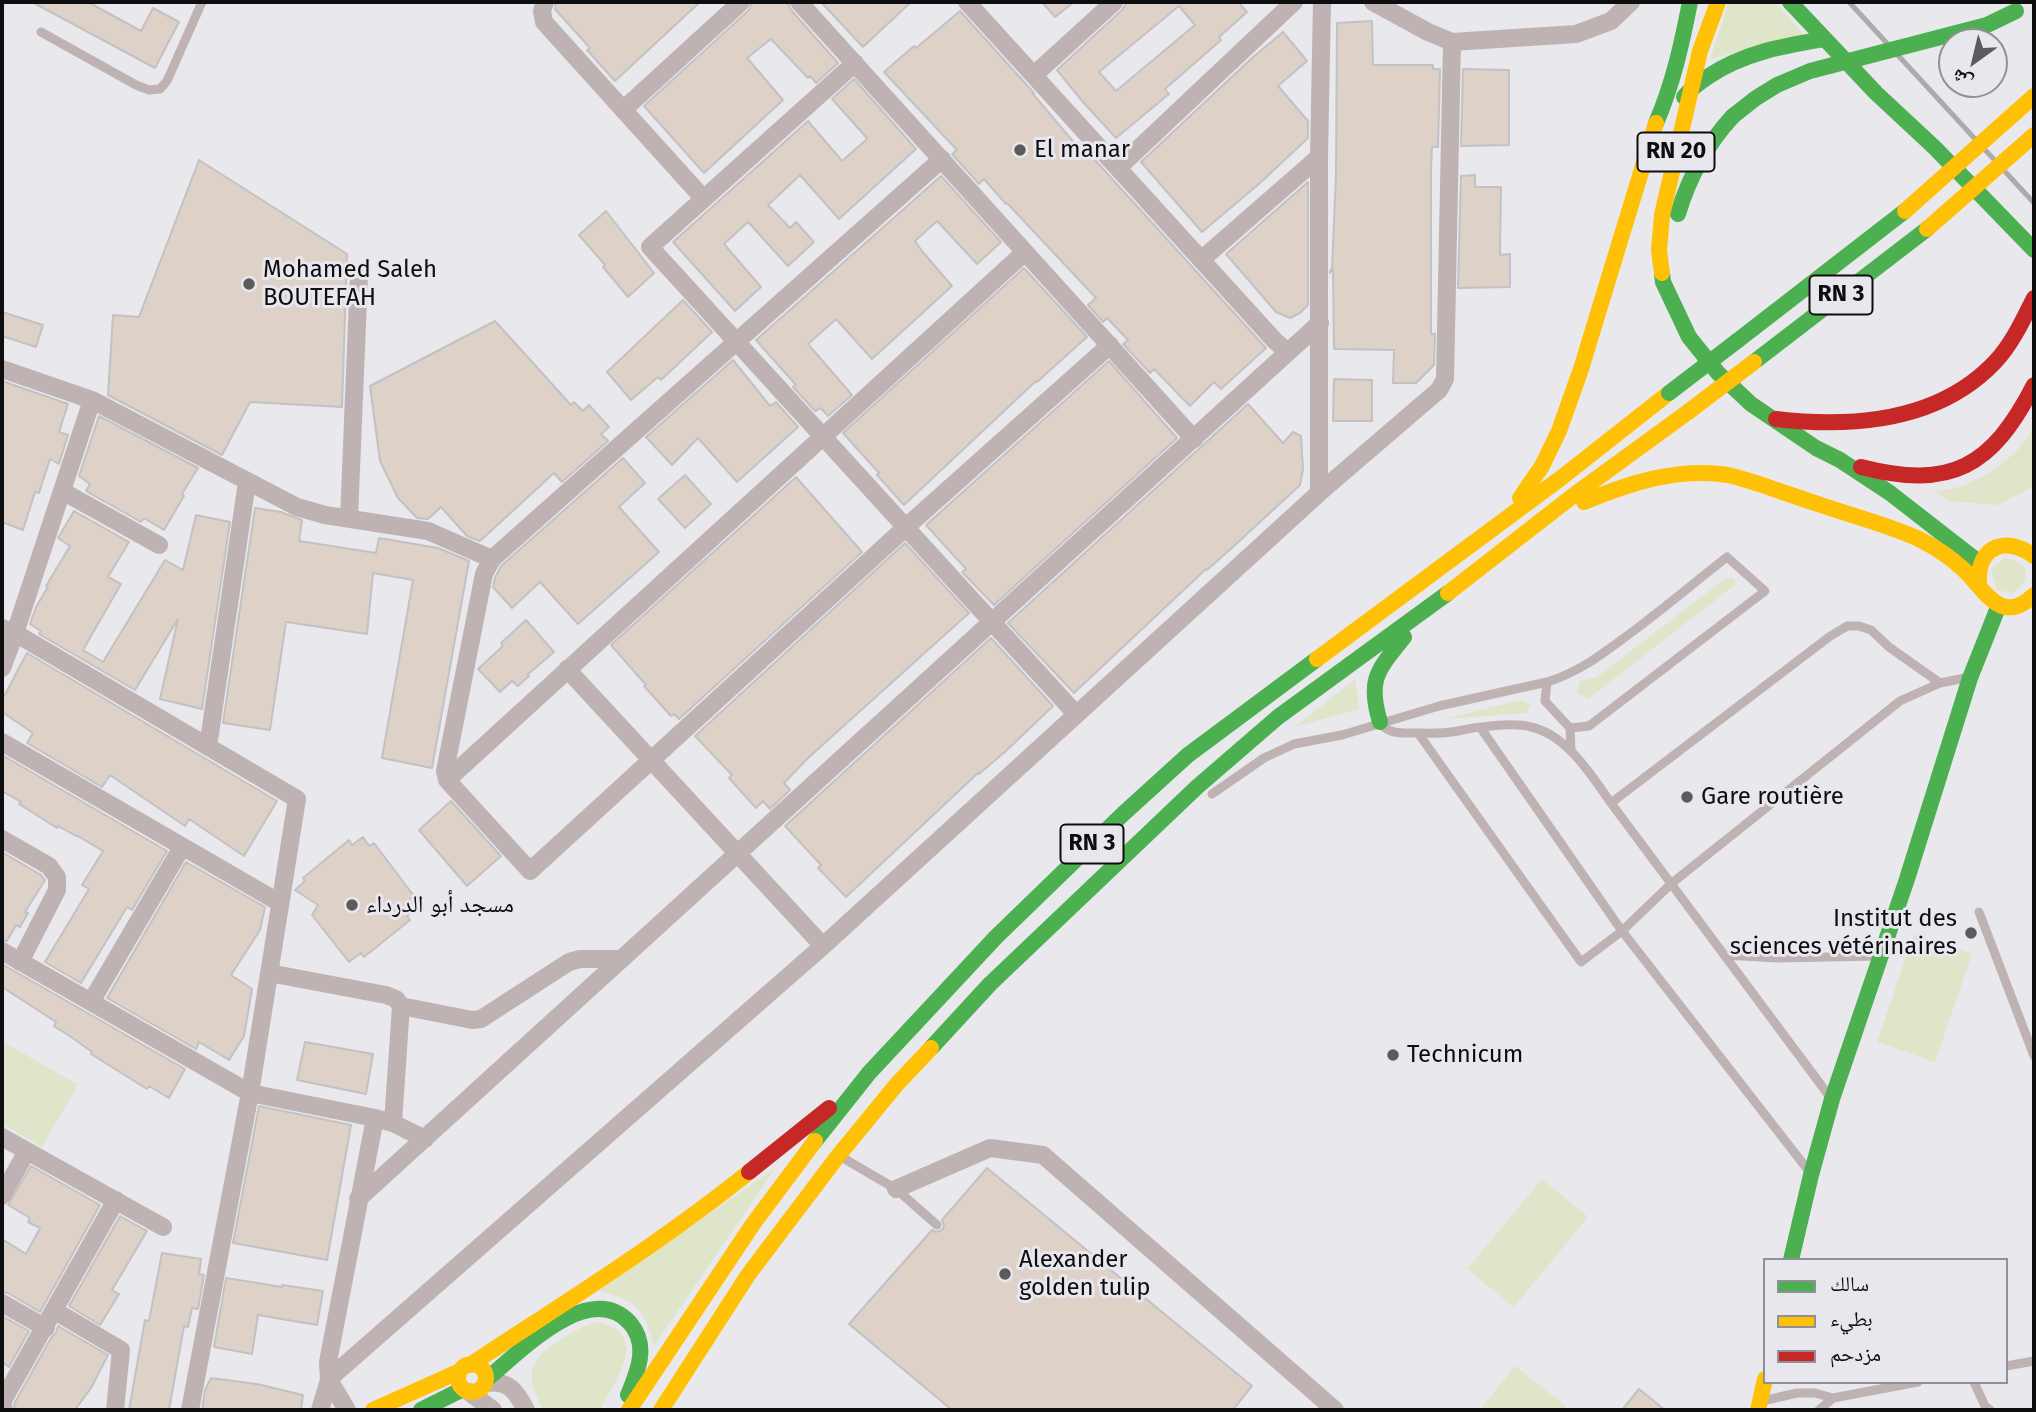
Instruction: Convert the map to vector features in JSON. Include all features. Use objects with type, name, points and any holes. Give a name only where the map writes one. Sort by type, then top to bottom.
[{"type":"main road","points":[[1489,532],[1520,499],[1542,466],[1559,432],[1628,223],[1653,131],[1666,100],[1681,48],[1690,2]]},
{"type":"main road","name":"RN 20","points":[[1673,304],[1663,282],[1659,251],[1662,215],[1690,89],[1700,51],[1718,2]]},
{"type":"main road","points":[[1790,2],[1876,93],[2034,250]]},
{"type":"main road","points":[[1980,563],[1891,493],[1816,448],[1751,404],[1718,373],[1689,337],[1680,321],[1673,304],[1669,266],[1679,209],[1690,183],[1712,140],[1733,116],[1777,85],[1810,71],[1987,25],[2023,6]]},
{"type":"main road","points":[[1653,131],[1690,89],[1721,68],[1755,52],[1825,39]]},
{"type":"main road","name":"RN 3","points":[[629,1410],[753,1224],[869,1073],[996,937],[1123,814],[1188,755],[1489,532],[1905,211],[2034,96]]},
{"type":"main road","name":"RN 3","points":[[662,1410],[748,1275],[838,1156],[897,1084],[990,984],[1197,787],[1278,716],[1423,612],[1927,229],[2034,135]]},
{"type":"main road","points":[[1774,418],[1795,422],[1840,423],[1887,418],[1947,398],[1974,382],[1996,361],[2016,332],[2034,298]]},
{"type":"main road","points":[[1840,460],[1891,474],[1933,476],[1952,471],[1973,461],[1993,446],[2016,418],[2034,385]]},
{"type":"main road","points":[[1541,520],[1634,482],[1670,474],[1704,472],[1729,475],[1911,536],[1940,551],[1960,566],[1991,601],[1999,605],[2019,606],[2034,595]]},
{"type":"main road","points":[[1980,586],[1980,563],[1994,547],[2005,544],[2031,547]]},
{"type":"main road","points":[[1791,1258],[1832,1099],[1907,879],[1970,678],[1999,605]]},
{"type":"main road","points":[[1380,722],[1373,703],[1372,689],[1376,677],[1423,612]]},
{"type":"main road","points":[[373,1410],[465,1368],[574,1297],[712,1201],[813,1123],[869,1073]]},
{"type":"main road","points":[[421,1410],[466,1390],[477,1392],[486,1381],[543,1334],[571,1315],[588,1309],[610,1310],[619,1314],[636,1330],[641,1346],[639,1369],[622,1410]]},
{"type":"main road","points":[[466,1390],[458,1380],[465,1368],[478,1365],[486,1381]]},
{"type":"main road","points":[[1759,1406],[1764,1384]]},
{"type":"street","points":[[623,110],[741,2]]},
{"type":"street","points":[[799,2],[1195,439]]},
{"type":"street","points":[[967,2],[1287,352]]},
{"type":"street","points":[[1034,75],[1114,2]]},
{"type":"street","points":[[1118,168],[1294,2]]},
{"type":"street","points":[[1319,494],[1322,2]]},
{"type":"street","points":[[1373,2],[1452,42],[1576,34],[1611,21],[1630,2]]},
{"type":"street","points":[[539,5],[544,22],[703,198]]},
{"type":"street","points":[[329,1380],[824,946],[1319,494],[1439,390],[1445,379],[1452,42]]},
{"type":"street","points":[[855,64],[650,247],[1076,714]]},
{"type":"street","points":[[1201,260],[1319,157]]},
{"type":"street","points":[[942,159],[492,559],[484,575],[445,771],[447,780],[530,871],[905,528],[1110,345]]},
{"type":"street","points":[[447,780],[1025,252]]},
{"type":"street","points":[[349,518],[359,275]]},
{"type":"street","points":[[358,1199],[1320,323]]},
{"type":"street","points":[[2,369],[92,400],[297,507],[325,515],[428,531],[492,559]]},
{"type":"street","points":[[2,668],[8,631],[62,491],[92,400]]},
{"type":"street","points":[[208,747],[247,482]]},
{"type":"street","points":[[62,491],[159,545]]},
{"type":"street","points":[[8,631],[297,799],[250,1093],[190,1410]]},
{"type":"street","points":[[567,669],[824,946]]},
{"type":"street","points":[[2,742],[280,903]]},
{"type":"street","points":[[2,839],[49,866],[57,877],[57,890],[20,962]]},
{"type":"street","points":[[91,1002],[182,847]]},
{"type":"street","points":[[2,951],[250,1093],[375,1118],[393,1123],[425,1139]]},
{"type":"street","points":[[401,1006],[472,1020],[481,1019],[569,962],[580,959],[621,959]]},
{"type":"street","points":[[269,973],[396,999],[401,1006],[393,1123]]},
{"type":"street","points":[[320,1410],[329,1380],[328,1362],[375,1118]]},
{"type":"street","points":[[2,1137],[163,1227]]},
{"type":"street","points":[[896,1189],[990,1148],[1043,1155],[1335,1410]]},
{"type":"street","points":[[2,1196],[27,1151]]},
{"type":"street","points":[[4,1410],[2,1402],[116,1200]]},
{"type":"street","points":[[2,1303],[46,1328]]},
{"type":"street","points":[[55,1311],[121,1350],[115,1410]]},
{"type":"street","points":[[329,1380],[347,1410]]},
{"type":"street","points":[[486,1381],[505,1384],[516,1393],[526,1410]]},
{"type":"street","points":[[466,1390],[493,1410]]},
{"type":"lane","points":[[41,32],[136,85],[149,90],[159,89],[167,80],[202,2]]},
{"type":"lane","points":[[1201,802],[1264,758],[1294,744],[1342,735],[1439,706],[1568,676],[1604,652],[1727,557],[1765,591],[1588,726],[1570,728]]},
{"type":"lane","points":[[1611,803],[1847,626],[1859,626],[1871,631],[1940,683]]},
{"type":"lane","points":[[1418,733],[1581,962],[1622,932],[1672,883],[1900,701],[1940,683],[1970,678]]},
{"type":"lane","points":[[1547,682],[1545,701],[1570,728],[1571,751]]},
{"type":"lane","points":[[1380,722],[1386,730],[1397,733],[1450,732],[1506,725],[1532,727],[1550,735],[1571,751],[1583,763],[1832,1099]]},
{"type":"lane","points":[[1480,727],[1622,932],[1811,1175]]},
{"type":"lane","points":[[1112,867],[1179,818]]},
{"type":"lane","points":[[1979,912],[2034,1056]]},
{"type":"lane","points":[[1724,955],[1777,958],[1881,956]]},
{"type":"lane","points":[[838,1156],[896,1189],[937,1225]]},
{"type":"lane","points":[[2008,1366],[2034,1361]]},
{"type":"lane","points":[[1759,1406],[1797,1393],[1815,1393],[1833,1398],[1907,1384]]},
{"type":"lane","points":[[1974,1384],[1985,1406],[1990,1410]]},
{"type":"lane","points":[[1819,1410],[1833,1398]]},
{"type":"green space","points":[[1729,2],[1775,2],[1804,35],[1710,59]]},
{"type":"green space","points":[[2034,427],[2033,487],[1997,505],[1950,501],[1935,492],[1967,484],[1987,474],[2022,445]]},
{"type":"green space","points":[[2005,558],[2020,563],[2026,572],[2022,584],[2013,593],[1997,590],[1991,569]]},
{"type":"green space","points":[[1726,578],[1734,578],[1736,584],[1588,699],[1577,693],[1580,681],[1597,677]]},
{"type":"green space","points":[[1355,679],[1359,709],[1295,727]]},
{"type":"green space","points":[[1521,700],[1530,704],[1527,713],[1444,719]]},
{"type":"green space","points":[[1914,934],[1972,954],[1935,1062],[1877,1042]]},
{"type":"green space","points":[[2,1041],[78,1085],[42,1147],[2,1124]]},
{"type":"green space","points":[[775,1168],[654,1346],[647,1323],[637,1308],[622,1298],[599,1291]]},
{"type":"green space","points":[[1542,1179],[1588,1217],[1514,1307],[1467,1269]]},
{"type":"green space","points":[[595,1322],[612,1327],[622,1336],[626,1346],[620,1372],[600,1410],[542,1410],[532,1382],[534,1365],[540,1356],[557,1342]]},
{"type":"green space","points":[[1515,1366],[1566,1406],[1563,1410],[1480,1410]]},
{"type":"building","points":[[32,2],[88,2],[141,31],[153,8],[179,22],[155,68]]},
{"type":"building","points":[[556,2],[700,2],[615,81],[555,9]]},
{"type":"building","points":[[752,2],[787,2],[838,63],[816,83],[771,39],[747,58],[783,100],[704,173],[644,106],[749,10]]},
{"type":"building","points":[[821,2],[911,2],[863,47]]},
{"type":"building","points":[[1042,2],[1074,2],[1055,17]]},
{"type":"building","points":[[1127,2],[1238,2],[1247,12],[1219,37],[1221,40],[1165,89],[1169,94],[1116,138],[1057,70],[1122,10]],"holes":[[[1179,6],[1195,25],[1116,91],[1099,72]]]},
{"type":"building","points":[[960,11],[1034,93],[1082,152],[1085,149],[1266,348],[1221,389],[1214,382],[1190,406],[1154,369],[1150,373],[1123,344],[1128,340],[1107,318],[1103,322],[1088,305],[1096,298],[984,179],[979,184],[952,154],[957,150],[884,72]]},
{"type":"building","points":[[1372,21],[1373,65],[1433,65],[1433,69],[1440,69],[1438,147],[1432,147],[1431,171],[1431,334],[1435,334],[1434,365],[1416,383],[1393,383],[1394,350],[1334,349],[1333,269],[1330,273],[1330,270],[1336,174],[1337,23]]},
{"type":"building","points":[[1283,32],[1307,61],[1278,86],[1308,121],[1308,138],[1202,232],[1141,162]]},
{"type":"building","points":[[1463,69],[1509,70],[1509,145],[1461,146]]},
{"type":"building","points":[[854,79],[916,149],[839,219],[800,175],[768,205],[790,228],[796,222],[814,242],[788,266],[748,222],[724,244],[761,287],[735,311],[673,242],[808,121],[842,161],[866,140],[832,99]]},
{"type":"building","name":"Mohamed Saleh BOUTEFAH","points":[[199,160],[347,254],[342,407],[250,402],[222,455],[108,395],[113,315],[139,317]]},
{"type":"building","points":[[1475,175],[1475,187],[1501,187],[1500,255],[1510,254],[1510,287],[1458,288],[1461,176]]},
{"type":"building","points":[[941,176],[1001,242],[977,264],[937,221],[915,241],[952,286],[872,359],[836,319],[808,344],[852,395],[828,416],[821,408],[815,411],[756,340]]},
{"type":"building","points":[[1308,182],[1308,305],[1290,318],[1276,312],[1226,254]]},
{"type":"building","points":[[606,211],[654,273],[628,297],[579,235]]},
{"type":"building","points":[[1024,268],[1087,337],[904,505],[843,433]]},
{"type":"building","points":[[683,300],[712,332],[661,380],[658,377],[631,400],[607,372]]},
{"type":"building","points":[[2,312],[43,325],[36,347],[2,336]]},
{"type":"building","points":[[495,321],[571,405],[574,402],[583,411],[589,405],[609,427],[601,434],[608,441],[562,482],[554,473],[480,541],[467,536],[441,507],[428,519],[417,518],[398,498],[380,461],[370,386]]},
{"type":"building","points":[[733,360],[770,406],[776,402],[798,427],[737,482],[698,438],[672,465],[646,437]]},
{"type":"building","points":[[1109,361],[1177,438],[994,605],[962,572],[966,569],[926,525]]},
{"type":"building","points":[[1334,379],[1372,380],[1372,421],[1333,421]]},
{"type":"building","points":[[2,381],[68,404],[59,432],[68,435],[59,464],[50,459],[39,493],[35,492],[23,530],[2,522]]},
{"type":"building","points":[[1248,404],[1283,443],[1293,432],[1301,436],[1303,469],[1300,485],[1074,693],[1008,623]]},
{"type":"building","points":[[99,416],[198,468],[164,530],[144,518],[141,522],[86,491],[90,484],[79,476]]},
{"type":"building","points":[[623,458],[645,483],[619,507],[659,552],[578,624],[540,582],[512,608],[493,587],[501,566]]},
{"type":"building","points":[[685,475],[711,504],[685,528],[658,499]]},
{"type":"building","points":[[796,477],[862,552],[679,719],[674,714],[671,716],[611,645]]},
{"type":"building","points":[[255,508],[281,512],[302,520],[299,541],[376,553],[379,538],[438,548],[469,561],[432,768],[382,758],[413,580],[373,573],[367,634],[286,622],[270,730],[223,723]]},
{"type":"building","points":[[74,511],[129,542],[108,577],[121,584],[83,650],[103,662],[165,560],[183,570],[196,515],[230,522],[202,709],[160,699],[178,619],[135,690],[39,634],[41,631],[30,624],[48,587],[46,586],[70,546],[58,538]]},
{"type":"building","points":[[905,543],[969,613],[808,758],[784,783],[790,790],[770,809],[763,801],[756,808],[729,778],[732,775],[695,736]]},
{"type":"building","points":[[526,620],[554,652],[518,686],[512,681],[500,692],[478,669]]},
{"type":"building","points":[[991,638],[1053,706],[846,897],[818,868],[821,865],[785,826]]},
{"type":"building","points":[[27,653],[277,801],[244,856],[189,819],[185,826],[110,775],[102,787],[27,743],[33,733],[2,712],[2,700]]},
{"type":"building","points":[[2,755],[167,851],[132,910],[127,907],[81,983],[45,962],[89,889],[82,885],[103,851],[58,826],[57,828],[2,791]]},
{"type":"building","points":[[451,801],[501,856],[467,886],[419,830]]},
{"type":"building","points":[[363,837],[369,846],[374,843],[414,896],[409,900],[416,908],[407,916],[410,920],[364,957],[361,953],[349,962],[312,915],[318,905],[295,890],[305,881],[303,878],[349,840],[352,845]]},
{"type":"building","points":[[2,852],[45,880],[25,912],[28,913],[20,927],[16,925],[7,941],[2,940]]},
{"type":"building","points":[[186,862],[265,907],[260,930],[231,975],[252,989],[244,1036],[229,1060],[199,1042],[196,1049],[107,998]]},
{"type":"building","points":[[2,964],[185,1069],[169,1098],[149,1086],[147,1089],[91,1054],[92,1052],[54,1026],[56,1022],[2,987]]},
{"type":"building","points":[[305,1042],[373,1054],[366,1094],[297,1080]]},
{"type":"building","points":[[259,1106],[351,1125],[327,1260],[233,1243]]},
{"type":"building","points":[[31,1166],[100,1205],[40,1312],[2,1292],[2,1239],[26,1254],[40,1228],[28,1222],[30,1218],[8,1205]]},
{"type":"building","name":"Alexander golden tulip","points":[[987,1168],[1252,1386],[1233,1410],[952,1410],[849,1324],[932,1230],[942,1230],[942,1220]]},
{"type":"building","points":[[120,1216],[147,1231],[112,1290],[119,1294],[100,1325],[69,1306]]},
{"type":"building","points":[[162,1253],[201,1259],[199,1274],[204,1275],[198,1309],[192,1308],[188,1327],[184,1326],[169,1410],[129,1410],[145,1320],[149,1321]]},
{"type":"building","points":[[226,1278],[323,1291],[317,1325],[258,1315],[252,1354],[214,1347]]},
{"type":"building","points":[[2,1316],[29,1331],[9,1367],[2,1362]]},
{"type":"building","points":[[58,1326],[108,1355],[91,1388],[75,1410],[15,1410],[14,1404]]},
{"type":"building","points":[[211,1378],[257,1384],[303,1395],[301,1410],[202,1410],[205,1390]]},
{"type":"building","points":[[1639,1389],[1665,1410],[1622,1410]]},
{"type":"railway","points":[[1849,2],[2034,203]]},
{"type":"traffic: fast","points":[[1656,123],[1676,63],[1690,2]]},
{"type":"traffic: fast","points":[[1790,2],[1876,93],[1935,148],[2034,250]]},
{"type":"traffic: fast","points":[[1733,116],[1777,85],[1810,71],[1987,25],[2016,11]]},
{"type":"traffic: fast","points":[[1684,97],[1706,78],[1737,61],[1780,47],[1825,39]]},
{"type":"traffic: fast","points":[[1678,214],[1700,162],[1733,116]]},
{"type":"traffic: fast","points":[[1737,341],[1905,211]]},
{"type":"traffic: fast","points":[[1754,362],[1927,229]]},
{"type":"traffic: fast","points":[[1662,273],[1663,282],[1689,337],[1718,373],[1751,404],[1890,493],[1980,563]]},
{"type":"traffic: fast","points":[[1669,393],[1737,341]]},
{"type":"traffic: fast","points":[[931,1048],[990,984],[1197,787],[1278,717],[1448,593]]},
{"type":"traffic: fast","points":[[1791,1258],[1832,1099],[1907,879],[1970,678],[1999,605]]},
{"type":"traffic: fast","points":[[1380,722],[1375,695],[1377,676],[1404,637]]},
{"type":"traffic: fast","points":[[815,1141],[869,1073],[996,937],[1123,814],[1188,755],[1317,659]]},
{"type":"traffic: fast","points":[[487,1379],[555,1324],[575,1314],[595,1309],[613,1311],[630,1323],[639,1340],[640,1358],[628,1395]]},
{"type":"traffic: fast","points":[[421,1410],[463,1389]]},
{"type":"traffic: slow","points":[[1662,273],[1659,251],[1662,215],[1700,51],[1718,2]]},
{"type":"traffic: slow","points":[[1905,211],[2034,96]]},
{"type":"traffic: slow","points":[[1520,498],[1542,466],[1559,431],[1581,369],[1656,123]]},
{"type":"traffic: slow","points":[[1927,229],[2034,135]]},
{"type":"traffic: slow","points":[[1688,412],[1754,362]]},
{"type":"traffic: slow","points":[[1317,659],[1561,478],[1669,393]]},
{"type":"traffic: slow","points":[[1448,593],[1574,495],[1688,412]]},
{"type":"traffic: slow","points":[[1584,502],[1654,478],[1691,473],[1728,475],[1884,525],[1919,539],[1953,560],[1994,602],[2002,606],[2022,604],[2034,595]]},
{"type":"traffic: slow","points":[[1979,581],[1983,559],[1996,548],[2014,546],[2034,556]]},
{"type":"traffic: slow","points":[[661,1410],[748,1275],[838,1156],[897,1084],[931,1048]]},
{"type":"traffic: slow","points":[[629,1410],[753,1224],[815,1141]]},
{"type":"traffic: slow","points":[[470,1365],[647,1248],[749,1172]]},
{"type":"traffic: slow","points":[[472,1364],[482,1368],[486,1378],[482,1388],[472,1392],[462,1388],[458,1378],[462,1368],[472,1364]]},
{"type":"traffic: slow","points":[[373,1410],[460,1371]]},
{"type":"traffic: slow","points":[[1758,1410],[1764,1384]]},
{"type":"traffic: jam","points":[[1776,419],[1805,422],[1864,420],[1893,416],[1948,397],[1973,382],[1995,362],[2017,332],[2034,298]]},
{"type":"traffic: jam","points":[[1861,467],[1920,475],[1944,473],[1966,465],[1985,453],[2002,436],[2034,385]]},
{"type":"traffic: jam","points":[[749,1172],[829,1108]]},
{"type":"place","name":"El manar","points":[[1020,150]]},
{"type":"place","name":"Mohamed Saleh BOUTEFAH","points":[[249,284]]},
{"type":"place","name":"Gare routière","points":[[1687,797]]},
{"type":"place","name":"مسجد أبو الدرداء","points":[[352,905]]},
{"type":"place","name":"Institut des sciences vétérinaires","points":[[1971,933]]},
{"type":"place","name":"Technicum","points":[[1393,1055]]},
{"type":"place","name":"Alexander golden tulip","points":[[1005,1274]]}]
